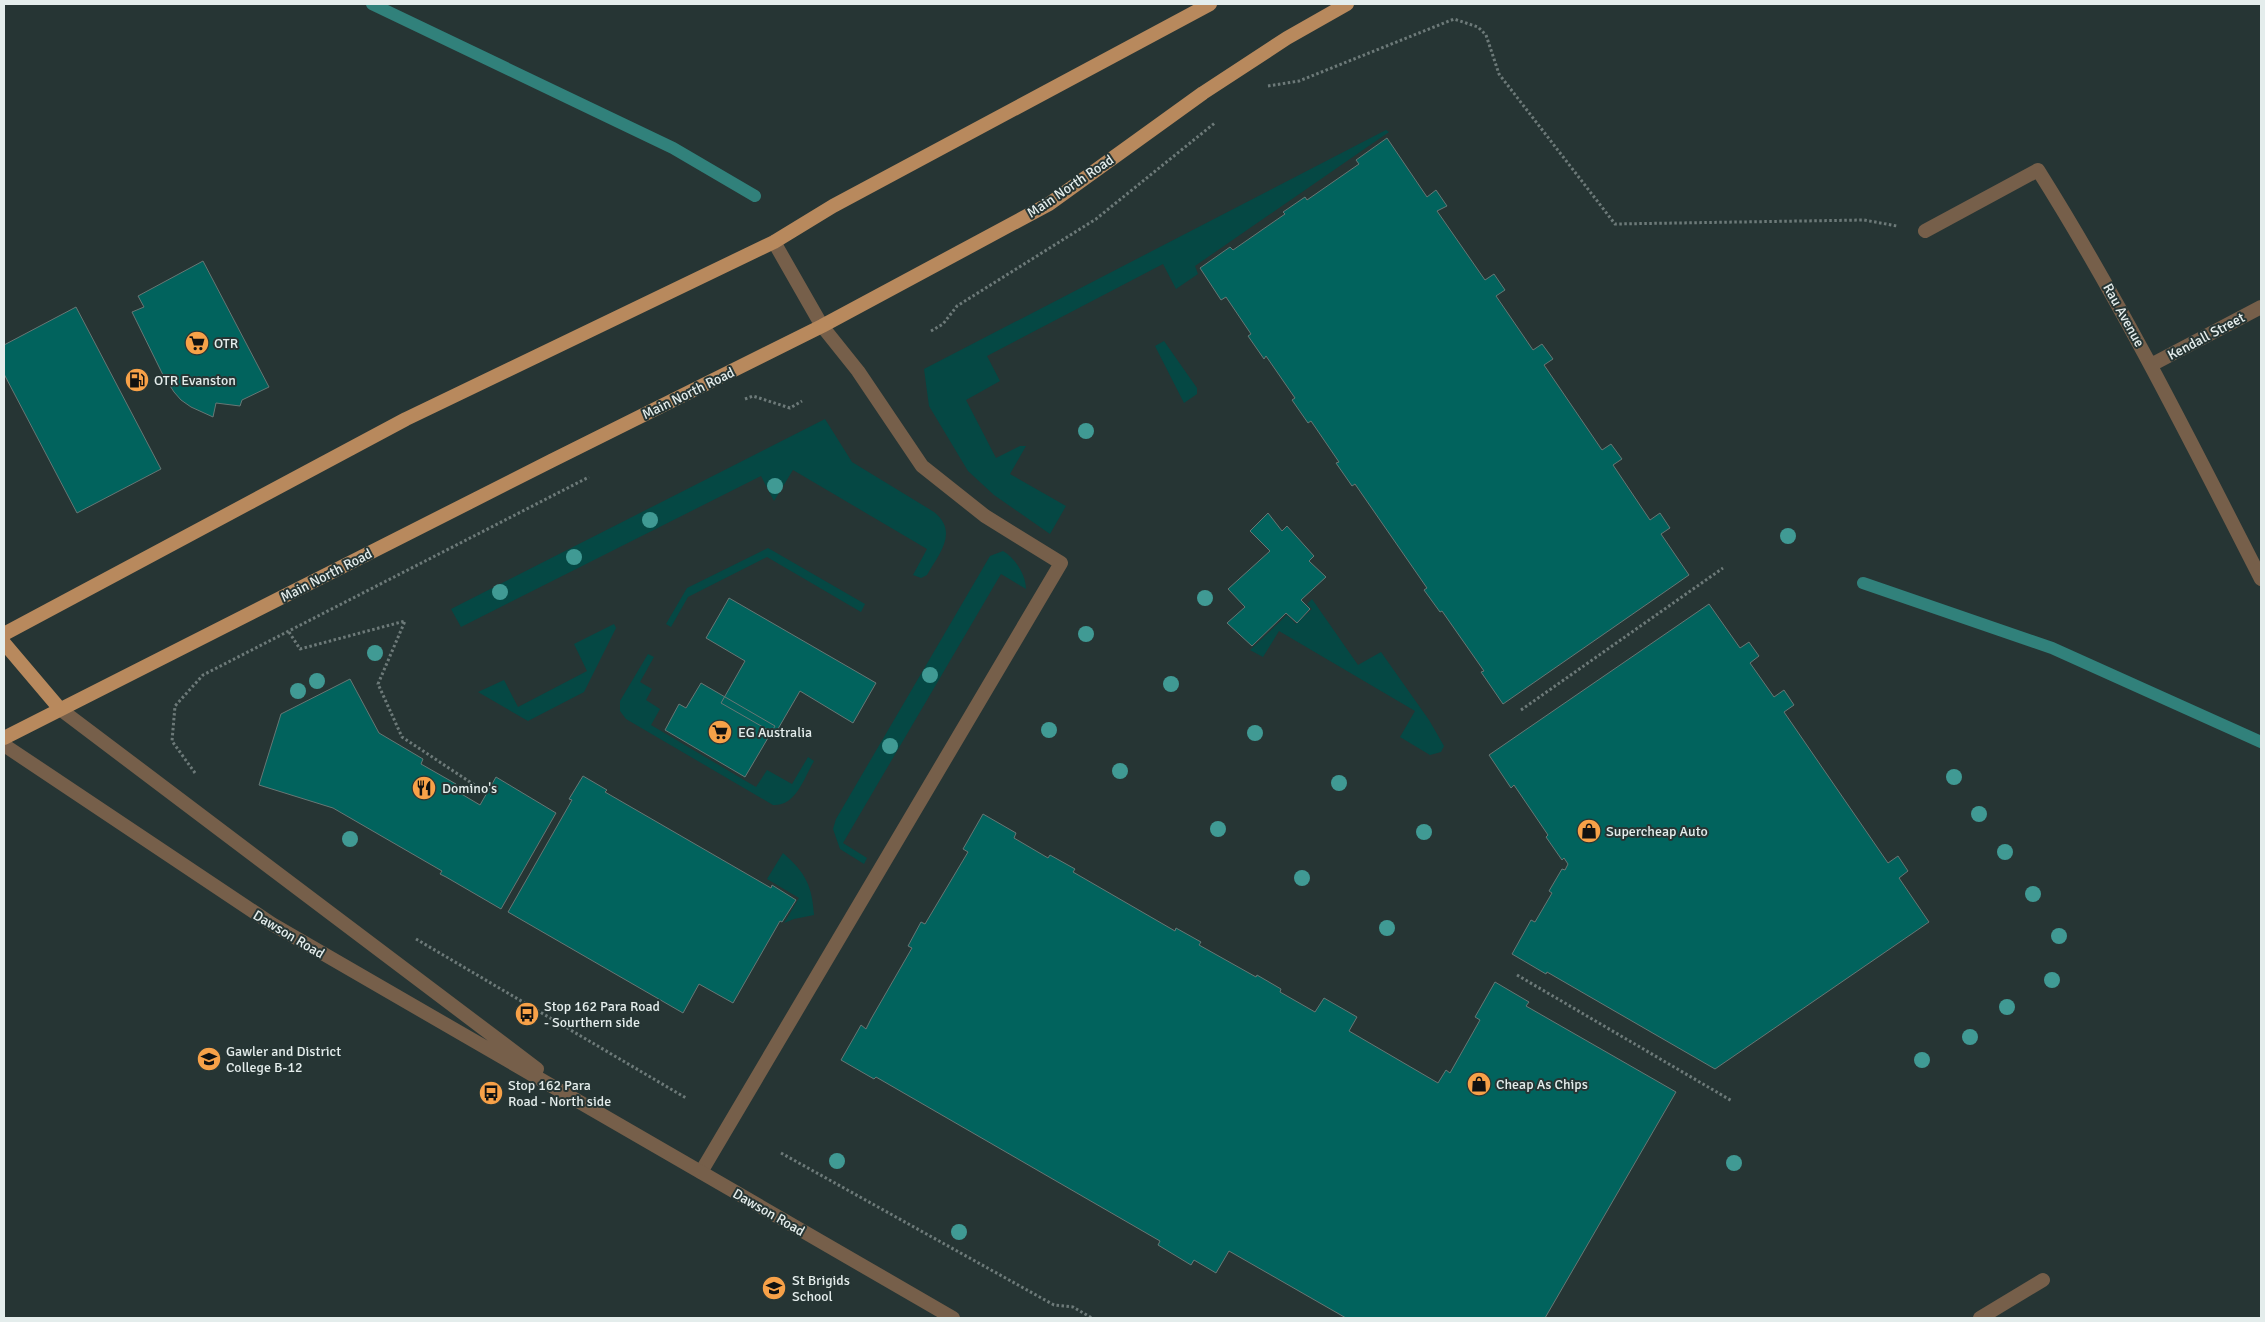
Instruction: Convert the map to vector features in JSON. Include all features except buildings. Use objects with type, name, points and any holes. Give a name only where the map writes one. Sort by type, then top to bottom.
[{"type":"main road","points":[[4,634],[406,418],[774,242],[842,202],[1210,4]]},
{"type":"main road","name":"Main North Road","points":[[4,738],[822,326],[1049,204],[1203,93],[1287,38],[1347,4]]},
{"type":"main road","points":[[4,643],[60,709]]},
{"type":"street","name":"Rau Avenue","points":[[1925,232],[2038,170],[2080,238],[2151,365],[2261,578]]},
{"type":"street","points":[[701,1172],[1061,562],[984,516],[922,466],[858,371],[822,326],[774,242]]},
{"type":"street","name":"Kendall Street","points":[[2151,365],[2261,307]]},
{"type":"street","name":"Dawson Road","points":[[60,709],[585,1106]]},
{"type":"street","name":"Dawson Road","points":[[4,745],[272,924],[953,1318]]},
{"type":"street","points":[[1980,1318],[2043,1280]]},
{"type":"path","points":[[1259,87],[1299,81],[1454,19],[1478,27],[1486,35],[1499,74],[1615,224],[1864,220],[1925,232]]},
{"type":"path","points":[[931,331],[944,324],[957,306],[1096,219],[1220,118]]},
{"type":"path","points":[[737,402],[753,396],[790,408],[802,402]]},
{"type":"path","points":[[197,775],[172,742],[175,706],[203,675],[597,472]]},
{"type":"path","points":[[1521,710],[1723,568]]},
{"type":"path","points":[[289,632],[300,649],[405,622],[378,684],[402,737],[479,788]]},
{"type":"path","points":[[409,935],[686,1098]]},
{"type":"path","points":[[1517,975],[1732,1101]]},
{"type":"path","points":[[781,1153],[1054,1305],[1072,1307],[1092,1318]]},
{"type":"shaded area","points":[[1386,130],[1389,132],[1195,266],[1198,274],[1176,289],[1163,264],[987,356],[1000,381],[966,400],[996,458],[1020,446],[1026,446],[1010,474],[1066,506],[1050,534],[994,495],[968,471],[929,406],[924,369]]},
{"type":"shaded area","points":[[1164,341],[1197,388],[1197,394],[1184,403],[1155,346]]},
{"type":"shaded area","points":[[825,419],[852,462],[934,512],[941,520],[945,527],[944,543],[927,575],[921,578],[913,575],[927,549],[793,470],[774,501],[761,476],[461,627],[451,609]]},
{"type":"shaded area","points":[[768,548],[865,604],[861,612],[767,557],[688,597],[671,627],[666,624],[687,588]]},
{"type":"shaded area","points":[[1003,551],[1019,567],[1026,584],[1026,589],[1001,574],[843,843],[867,858],[864,864],[840,849],[833,829],[836,819],[990,556]]},
{"type":"shaded area","points":[[1312,599],[1358,665],[1381,652],[1429,720],[1444,746],[1441,752],[1430,755],[1400,737],[1415,711],[1279,631],[1263,657],[1250,650],[1287,615],[1296,624],[1312,609],[1307,604]]},
{"type":"shaded area","points":[[614,624],[616,628],[584,692],[528,721],[478,692],[504,680],[518,707],[587,671],[574,644]]},
{"type":"shaded area","points":[[648,654],[654,657],[640,682],[652,689],[646,700],[660,709],[651,725],[756,787],[767,770],[792,784],[808,757],[814,761],[793,797],[781,804],[773,805],[626,719],[620,711],[620,701]]},
{"type":"shaded area","points":[[783,853],[797,867],[806,881],[812,896],[814,915],[784,923],[799,898],[767,879]]},
{"type":"waterway","points":[[372,4],[673,148],[755,196]]},
{"type":"waterway","points":[[1863,583],[2052,648],[2261,742]]},
{"type":"place","name":"OTR","points":[[197,343]]},
{"type":"place","name":"OTR Evanston","points":[[137,380]]},
{"type":"place","name":"EG Australia","points":[[720,732]]},
{"type":"place","name":"Domino's","points":[[424,788]]},
{"type":"place","name":"Supercheap Auto","points":[[1589,831]]},
{"type":"place","name":"Stop 162 Para Road - Sourthern side","points":[[527,1014]]},
{"type":"place","name":"Gawler and District College B-12","points":[[209,1059]]},
{"type":"place","name":"Cheap As Chips","points":[[1479,1084]]},
{"type":"place","name":"Stop 162 Para Road - North side","points":[[491,1093]]},
{"type":"place","name":"St Brigids School","points":[[774,1288]]}]
